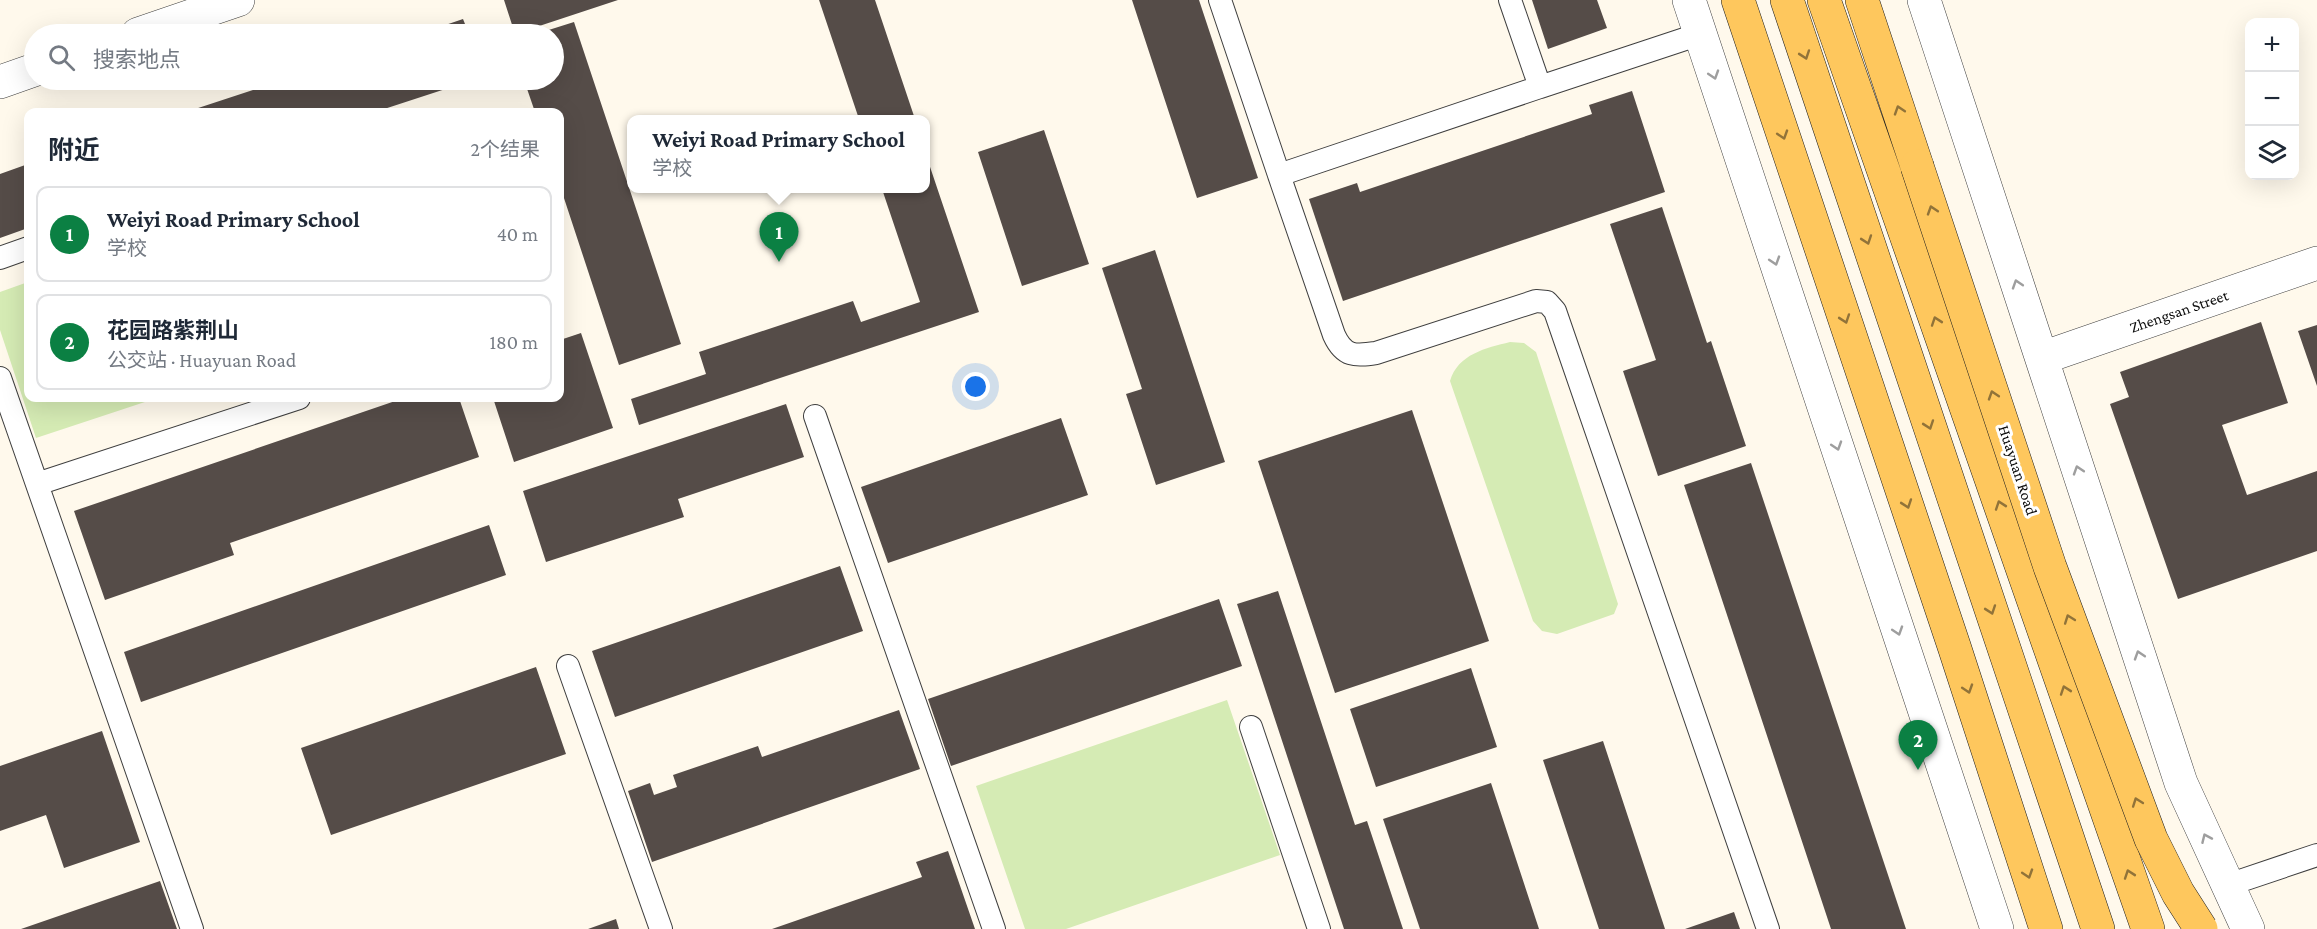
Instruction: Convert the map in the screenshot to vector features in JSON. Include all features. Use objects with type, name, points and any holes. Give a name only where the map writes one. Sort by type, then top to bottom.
[{"type":"main road","points":[[1738,0],[2046,929]]},
{"type":"main road","points":[[1787,0],[2098,929]]},
{"type":"main road","points":[[1824,0],[2148,929]]},
{"type":"main road","name":"Huayuan Road","points":[[1862,0],[2054,578],[2151,839],[2178,893],[2201,929]]},
{"type":"street","points":[[167,24],[238,0]]},
{"type":"street","points":[[1689,0],[1997,929]]},
{"type":"street","points":[[1924,0],[2181,783],[2248,929]]},
{"type":"street","points":[[0,82],[24,74]]},
{"type":"street","name":"Zhengsan Street","points":[[2042,358],[2317,264]]},
{"type":"lane","points":[[1220,0],[1340,347],[1356,356],[1376,353],[1536,301],[1547,302],[1555,310],[1768,929]]},
{"type":"lane","points":[[1510,0],[1540,87]]},
{"type":"lane","points":[[1279,175],[1700,34]]},
{"type":"lane","points":[[0,258],[24,249]]},
{"type":"lane","points":[[0,378],[192,929]]},
{"type":"lane","points":[[37,484],[287,402]]},
{"type":"lane","points":[[815,416],[994,929]]},
{"type":"lane","points":[[568,666],[661,929]]},
{"type":"lane","points":[[1251,727],[1319,929]]},
{"type":"lane","points":[[2228,885],[2317,855]]},
{"type":"green space","points":[[24,283],[24,402],[0,330],[0,292]]},
{"type":"green space","points":[[1510,342],[1524,343],[1536,352],[1618,604],[1614,614],[1557,634],[1542,631],[1533,621],[1450,381],[1459,364],[1466,358]]},
{"type":"green space","points":[[24,402],[145,402],[36,438]]},
{"type":"green space","points":[[1227,700],[1280,855],[1066,929],[1025,929],[976,786]]},
{"type":"building","points":[[504,0],[618,0],[545,24],[512,24]]},
{"type":"building","points":[[819,0],[875,0],[914,115],[858,115]]},
{"type":"building","points":[[1132,0],[1199,0],[1258,178],[1197,198]]},
{"type":"building","points":[[1532,0],[1597,0],[1607,28],[1548,49]]},
{"type":"building","points":[[463,19],[465,24],[448,24]]},
{"type":"building","points":[[574,22],[627,181],[627,193],[631,193],[681,344],[619,365],[564,198],[564,108],[534,108],[527,90],[564,90],[564,25]]},
{"type":"building","points":[[253,90],[442,90],[387,108],[198,108]]},
{"type":"building","points":[[1632,91],[1665,192],[1343,301],[1309,199],[1357,183],[1360,192],[1592,114],[1589,105]]},
{"type":"building","points":[[1044,130],[1089,264],[1022,286],[978,152]]},
{"type":"building","points":[[24,165],[24,229],[0,238],[0,174]]},
{"type":"building","points":[[930,167],[979,312],[639,425],[631,399],[706,374],[699,352],[853,301],[861,322],[920,302],[883,193],[930,193]]},
{"type":"building","points":[[1662,207],[1707,343],[1711,341],[1746,446],[1658,476],[1623,371],[1656,360],[1610,224]]},
{"type":"building","points":[[1155,250],[1225,462],[1156,485],[1126,394],[1142,389],[1102,268]]},
{"type":"building","points":[[2261,322],[2288,403],[2222,425],[2247,495],[2317,471],[2317,551],[2178,599],[2110,404],[2129,397],[2120,372]]},
{"type":"building","points":[[2317,325],[2317,386],[2298,331]]},
{"type":"building","points":[[581,333],[613,428],[514,462],[494,402],[564,402],[564,339]]},
{"type":"building","points":[[392,402],[460,402],[479,457],[230,543],[234,555],[105,600],[74,511]]},
{"type":"building","points":[[786,404],[804,457],[678,499],[684,517],[546,562],[523,491]]},
{"type":"building","points":[[1412,410],[1489,641],[1335,693],[1258,461]]},
{"type":"building","points":[[1061,418],[1088,495],[888,563],[861,487]]},
{"type":"building","points":[[1751,463],[1906,929],[1831,929],[1684,485]]},
{"type":"building","points":[[489,525],[506,575],[141,702],[124,652]]},
{"type":"building","points":[[840,566],[863,631],[615,717],[592,651]]},
{"type":"building","points":[[1278,591],[1355,825],[1367,821],[1403,929],[1344,929],[1237,604]]},
{"type":"building","points":[[1219,599],[1242,666],[951,766],[928,699]]},
{"type":"building","points":[[536,667],[566,754],[331,835],[301,748]]},
{"type":"building","points":[[1471,668],[1497,747],[1376,787],[1350,709]]},
{"type":"building","points":[[899,710],[920,769],[652,862],[628,791],[650,783],[654,795],[677,787],[673,775],[758,746],[762,757]]},
{"type":"building","points":[[102,731],[140,842],[64,868],[46,815],[0,831],[0,766]]},
{"type":"building","points":[[1603,741],[1665,929],[1599,929],[1543,760]]},
{"type":"building","points":[[1491,783],[1539,929],[1420,929],[1383,819]]},
{"type":"building","points":[[948,851],[975,929],[772,929],[922,877],[916,862]]},
{"type":"building","points":[[160,881],[177,929],[21,929]]},
{"type":"building","points":[[1734,912],[1740,929],[1685,929]]},
{"type":"building","points":[[616,919],[619,929],[588,929]]},
{"type":"place","name":"Weiyi Road Primary School","points":[[779,262]]},
{"type":"place","name":"花园路紫荆山","points":[[1918,770]]}]
